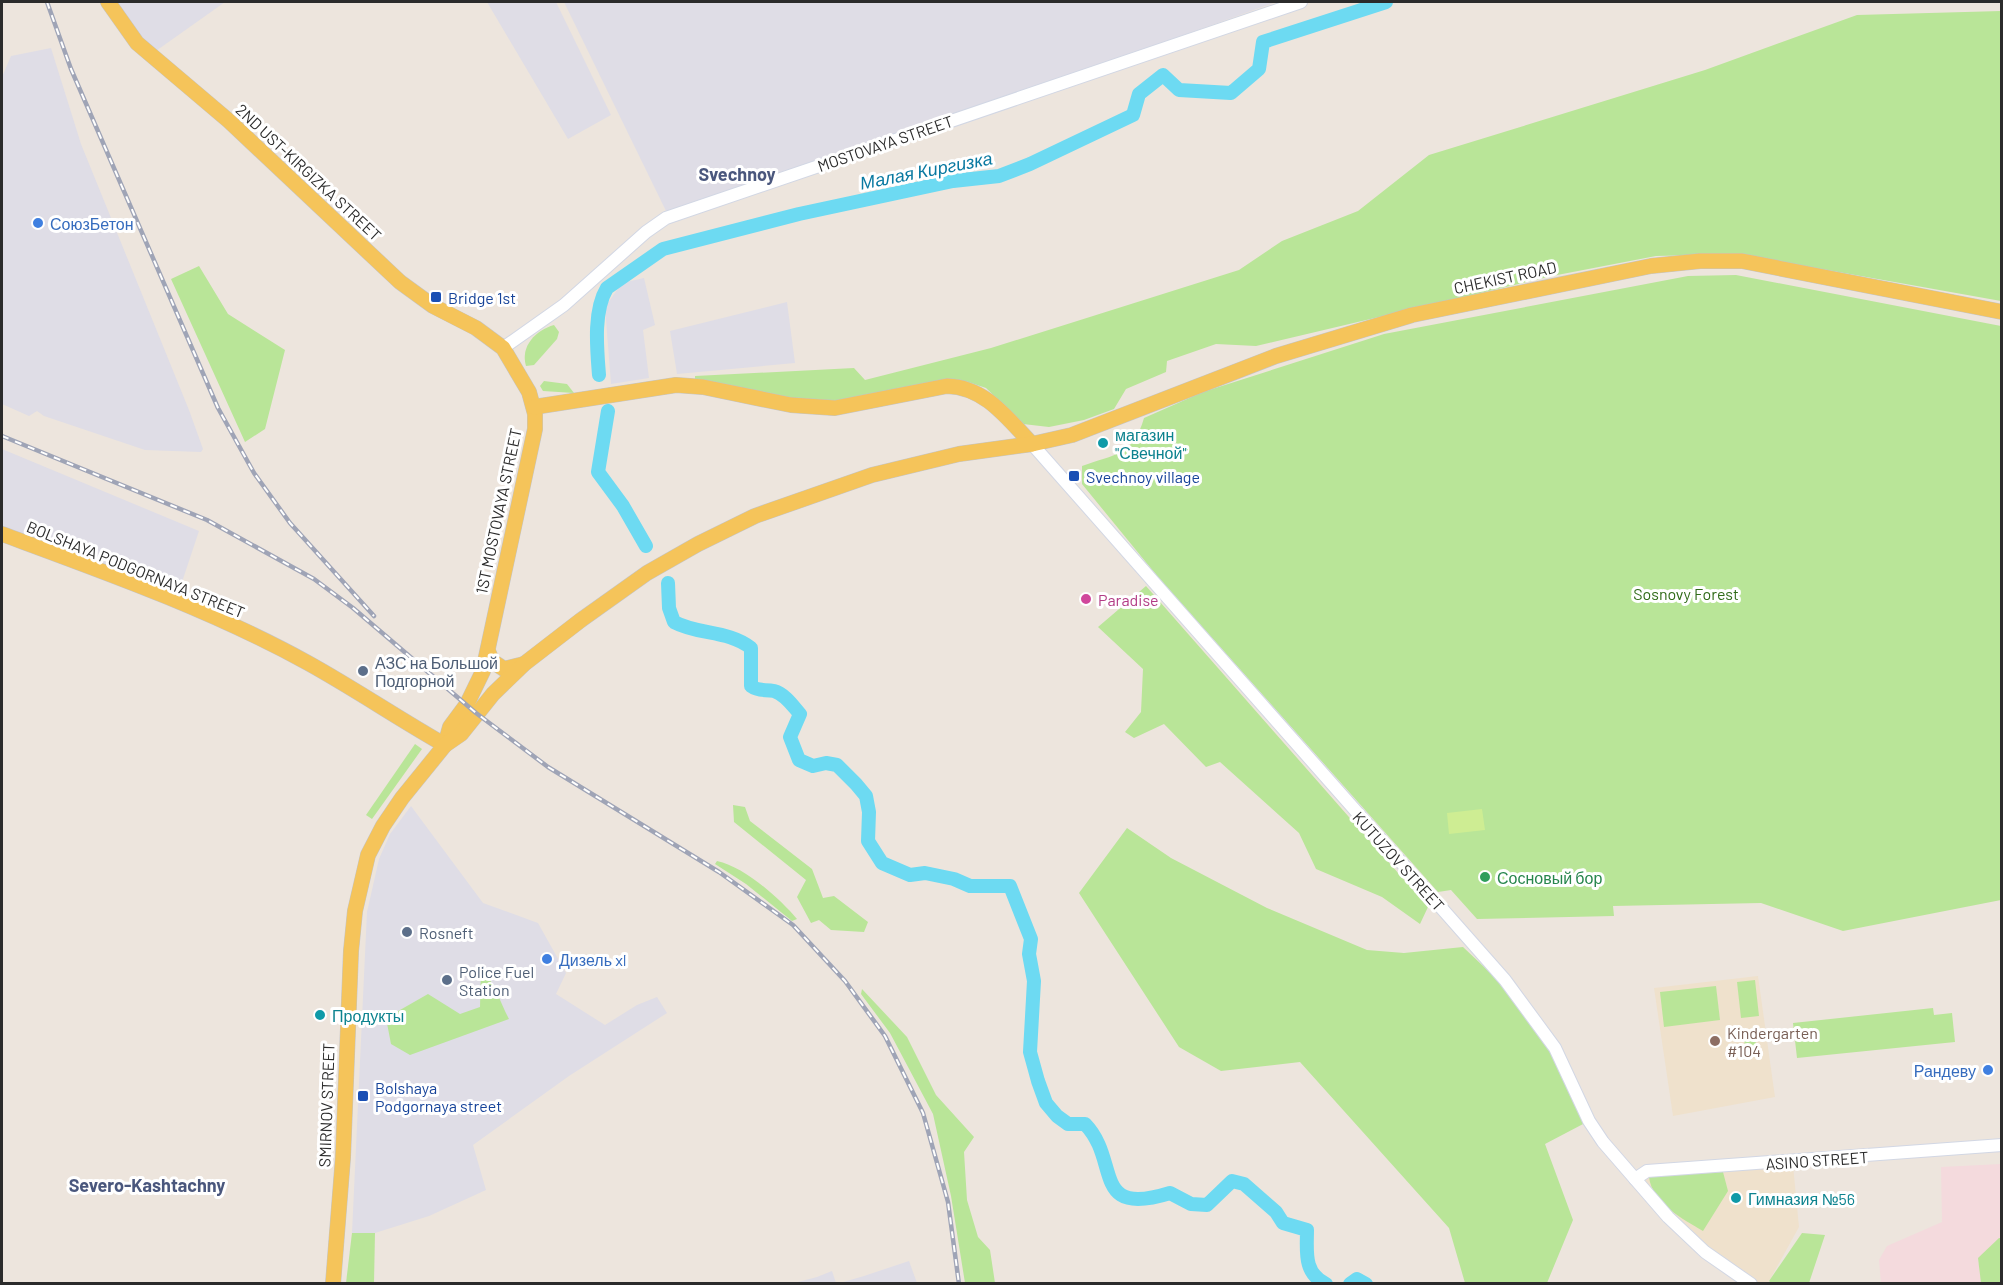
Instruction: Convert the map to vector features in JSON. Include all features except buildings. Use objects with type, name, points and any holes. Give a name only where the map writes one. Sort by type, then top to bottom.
[{"type":"main road","name":"2ND UST-KIRGIZKA STREET","points":[[108,2],[137,43],[229,121],[400,282],[416,295],[476,328],[503,348]]},
{"type":"main road","name":"CHEKIST ROAD","points":[[445,745],[461,734],[493,694],[524,664],[647,573],[755,516],[872,475],[959,454],[1032,444],[1072,435],[1276,356],[1412,315],[1651,266],[1700,261],[1742,261],[2001,312]]},
{"type":"main road","name":"1ST MOSTOVAYA STREET","points":[[445,745],[450,727],[477,687],[488,651],[500,580],[535,429],[534,407],[525,384],[503,348]]},
{"type":"main road","points":[[534,407],[676,385],[703,387],[791,405],[835,408],[947,386],[962,387],[979,394],[999,410],[1032,444]]},
{"type":"main road","name":"BOLSHAYA PODGORNAYA STREET","points":[[2,534],[133,584],[237,629],[307,663],[445,745]]},
{"type":"main road","points":[[488,651],[492,661],[504,669],[524,664]]},
{"type":"main road","points":[[333,1284],[338,1245],[343,1157],[351,951],[360,883],[368,855],[383,825],[445,745]]},
{"type":"street","name":"MOSTOVAYA STREET","points":[[503,348],[564,305],[646,232],[666,218],[1301,2]]},
{"type":"street","name":"KUTUZOV STREET","points":[[1032,444],[1504,980],[1555,1048],[1589,1121],[1635,1179],[1668,1217],[1705,1252],[1751,1284]]},
{"type":"street","name":"ASINO STREET","points":[[1635,1179],[1647,1171],[2001,1145]]},
{"type":"shaded area","points":[[113,2],[225,2],[153,53]]},
{"type":"shaded area","points":[[487,2],[556,2],[611,115],[568,139]]},
{"type":"shaded area","points":[[564,2],[1276,2],[1007,98],[667,213]]},
{"type":"shaded area","points":[[51,48],[81,144],[189,410],[203,449],[201,452],[145,450],[44,416],[37,411],[29,416],[2,404],[2,77],[11,56]]},
{"type":"shaded area","points":[[644,278],[655,325],[643,330],[649,378],[611,384],[605,307],[622,283]]},
{"type":"shaded area","points":[[787,302],[795,363],[677,374],[670,331]]},
{"type":"shaded area","points":[[2,449],[199,531],[177,597],[2,528]]},
{"type":"shaded area","points":[[411,806],[483,903],[538,923],[566,973],[556,994],[605,1025],[637,1005],[657,997],[667,1013],[569,1076],[473,1145],[486,1190],[429,1216],[375,1233],[352,1233],[367,912],[379,859],[390,834]]},
{"type":"shaded area","name":"Kindergarten #104","points":[[1758,976],[1775,1097],[1673,1116],[1654,988]]},
{"type":"shaded area","points":[[2001,1164],[2001,1283],[1881,1283],[1879,1260],[1887,1246],[1942,1222],[1941,1167]]},
{"type":"shaded area","points":[[1793,1165],[1799,1227],[1768,1283],[1758,1283],[1707,1248],[1670,1213],[1643,1182],[1649,1174]]},
{"type":"shaded area","points":[[909,1261],[917,1283],[840,1283],[864,1276]]},
{"type":"shaded area","points":[[832,1271],[836,1283],[794,1283],[817,1277]]},
{"type":"green space","points":[[2001,11],[2001,301],[1737,254],[1656,256],[1552,276],[1256,346],[1216,344],[1167,361],[1166,372],[1126,389],[1114,409],[1084,420],[1049,427],[1023,424],[986,388],[965,381],[944,382],[854,402],[791,402],[695,383],[695,376],[854,368],[865,380],[991,348],[1239,270],[1282,241],[1358,211],[1429,155],[1705,70],[1857,15]]},
{"type":"green space","points":[[199,266],[228,314],[285,350],[265,429],[245,442],[171,279]]},
{"type":"green space","name":"Sosnovy Forest","points":[[1736,275],[2001,326],[2001,900],[1843,931],[1761,903],[1613,906],[1614,916],[1477,919],[1451,890],[1438,892],[1158,577],[1082,484],[1082,466],[1113,456],[1128,447],[1140,430],[1144,418],[1203,392],[1384,334],[1688,276]]},
{"type":"green space","points":[[554,325],[559,332],[557,339],[534,365],[526,366],[525,352],[531,340],[547,327]]},
{"type":"green space","points":[[544,381],[567,384],[574,393],[543,391],[540,386]]},
{"type":"green space","points":[[1146,586],[1428,907],[1420,924],[1382,897],[1316,869],[1299,833],[1220,762],[1206,767],[1164,724],[1134,738],[1125,732],[1141,712],[1143,669],[1098,627]]},
{"type":"green space","points":[[415,744],[422,749],[372,819],[366,815]]},
{"type":"green space","points":[[733,805],[745,807],[750,821],[812,869],[823,898],[834,896],[868,922],[864,932],[831,930],[819,920],[811,923],[797,897],[806,880],[734,822]]},
{"type":"green space","points":[[1482,809],[1485,830],[1449,834],[1447,813]]},
{"type":"green space","points":[[1127,828],[1171,858],[1267,908],[1367,950],[1404,953],[1463,947],[1501,983],[1551,1049],[1585,1123],[1545,1144],[1573,1220],[1547,1283],[1465,1283],[1449,1228],[1300,1062],[1221,1071],[1179,1047],[1079,893]]},
{"type":"green space","points":[[717,861],[728,864],[750,876],[797,919],[792,921],[746,884],[715,864]]},
{"type":"green space","points":[[481,968],[494,986],[509,1019],[410,1055],[391,1044],[386,1018],[428,994],[460,1014],[480,1007]]},
{"type":"green space","points":[[1755,980],[1759,1016],[1741,1018],[1737,982]]},
{"type":"green space","points":[[1716,986],[1720,1020],[1664,1027],[1660,992]]},
{"type":"green space","points":[[862,989],[907,1037],[936,1095],[974,1137],[964,1152],[967,1200],[978,1237],[990,1250],[995,1283],[965,1283],[951,1196],[933,1114],[890,1033],[861,994]]},
{"type":"green space","points":[[1933,1008],[1934,1015],[1952,1013],[1955,1042],[1797,1058],[1793,1023]]},
{"type":"green space","points":[[1754,1029],[1756,1045],[1745,1046],[1743,1031]]},
{"type":"green space","points":[[1723,1172],[1728,1191],[1703,1231],[1662,1202],[1651,1186],[1649,1177]]},
{"type":"green space","points":[[352,1233],[375,1233],[374,1283],[346,1283]]},
{"type":"green space","points":[[1802,1233],[1825,1235],[1809,1283],[1771,1283],[1769,1281]]},
{"type":"green space","points":[[2001,1238],[2001,1283],[1981,1283],[1978,1258]]},
{"type":"waterway","name":"Малая Киргизка","points":[[599,375],[598,319],[607,288],[663,249],[799,214],[953,181],[999,176],[1030,164],[1133,115],[1139,94],[1163,75],[1179,90],[1231,93],[1259,69],[1263,42],[1386,2]]},
{"type":"waterway","name":"Малая Киргизка","points":[[608,411],[598,472],[623,506],[646,546]]},
{"type":"waterway","name":"Малая Киргизка","points":[[668,583],[669,608],[674,622],[733,638],[751,648],[751,686],[782,695],[800,714],[790,737],[799,760],[813,766],[826,763],[837,765],[866,796],[869,812],[868,841],[882,863],[910,875],[925,873],[954,879],[970,886],[1010,886],[1031,939],[1029,954],[1034,981],[1030,1052],[1038,1081],[1046,1103],[1057,1116],[1068,1124],[1085,1124],[1096,1139],[1111,1182],[1117,1192],[1128,1198],[1145,1199],[1170,1193],[1191,1204],[1207,1205],[1232,1181],[1244,1184],[1276,1212],[1283,1223],[1307,1230],[1307,1253],[1310,1268],[1313,1274],[1326,1284]]},
{"type":"waterway","name":"Малая Киргизка","points":[[1350,1284],[1357,1279],[1366,1284]]},
{"type":"railway","points":[[47,2],[71,69],[218,408],[254,473],[290,523],[374,616]]},
{"type":"railway","points":[[2,436],[207,520],[314,579],[353,608],[476,713],[548,767],[719,872],[793,925],[845,981],[885,1036],[923,1113],[948,1202],[959,1284]]},
{"type":"place","name":"СоюзБетон","points":[[38,223]]},
{"type":"place","name":"Bridge 1st","points":[[436,297]]},
{"type":"place","name":"магазин \"Свечной\"","points":[[1103,443]]},
{"type":"place","name":"Svechnoy village","points":[[1074,476]]},
{"type":"place","name":"Paradise","points":[[1086,599]]},
{"type":"place","name":"АЗС на Большой Подгорной","points":[[363,671]]},
{"type":"place","name":"Сосновый бор","points":[[1485,877]]},
{"type":"place","name":"Rosneft","points":[[407,932]]},
{"type":"place","name":"Дизель xl","points":[[547,959]]},
{"type":"place","name":"Police Fuel Station","points":[[447,980]]},
{"type":"place","name":"Продукты","points":[[320,1015]]},
{"type":"place","name":"Kindergarten #104","points":[[1715,1041]]},
{"type":"place","name":"Рандеву","points":[[1988,1070]]},
{"type":"place","name":"Bolshaya Podgornaya street","points":[[363,1096]]},
{"type":"place","name":"Гимназия №56","points":[[1736,1198]]},
{"type":"district","name":"Svechnoy","points":[[737,174]]},
{"type":"district","name":"Severo-Kashtachny","points":[[147,1185]]}]
